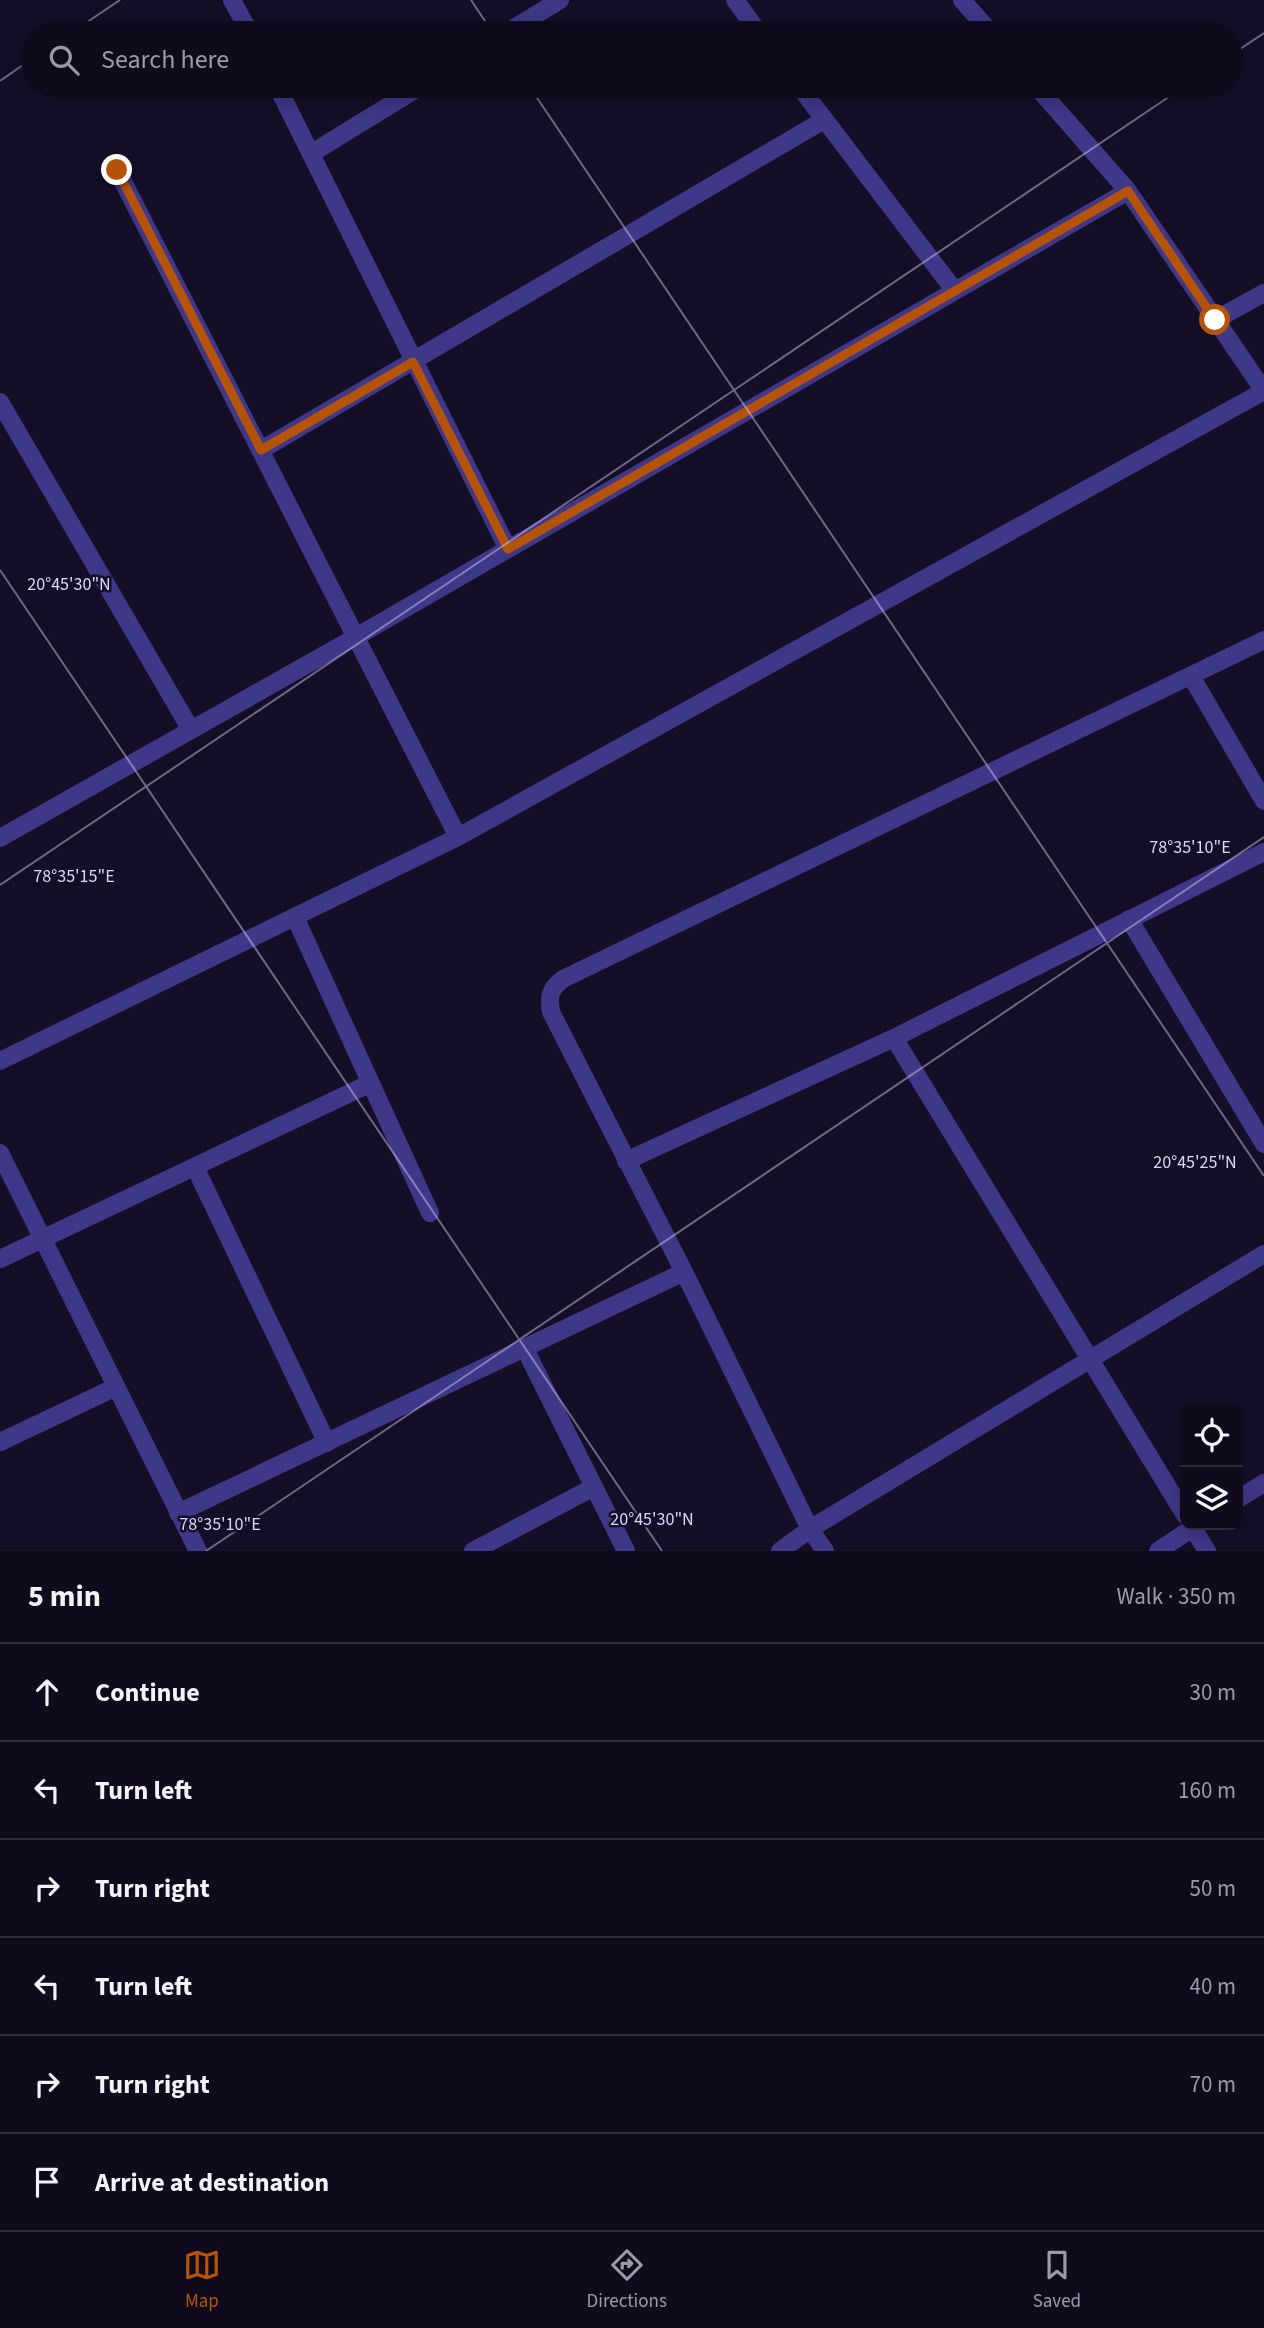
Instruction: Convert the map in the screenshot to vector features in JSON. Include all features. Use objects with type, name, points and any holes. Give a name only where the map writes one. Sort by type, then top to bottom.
[{"type":"street","points":[[233,0],[244,21]]},
{"type":"street","points":[[526,21],[560,0]]},
{"type":"street","points":[[734,0],[750,21]]},
{"type":"street","points":[[962,0],[980,21]]},
{"type":"street","points":[[283,98],[508,549]]},
{"type":"street","points":[[312,153],[401,98]]},
{"type":"street","points":[[808,98],[955,290]]},
{"type":"street","points":[[0,1061],[458,837],[1264,391],[1128,191],[1047,98]]},
{"type":"street","points":[[261,450],[824,120]]},
{"type":"street","points":[[117,170],[458,837]]},
{"type":"street","points":[[0,838],[354,638],[1128,191]]},
{"type":"street","points":[[1215,320],[1264,293]]},
{"type":"street","points":[[0,402],[191,730]]},
{"type":"street","points":[[825,1551],[810,1529],[684,1272],[551,1012],[548,998],[553,987],[563,979],[1264,640]]},
{"type":"street","points":[[1191,676],[1264,801]]},
{"type":"street","points":[[626,1161],[894,1038],[1264,852]]},
{"type":"street","points":[[295,917],[430,1213]]},
{"type":"street","points":[[1129,919],[1264,1144]]},
{"type":"street","points":[[894,1038],[1180,1504]]},
{"type":"street","points":[[0,1259],[371,1083]]},
{"type":"street","points":[[0,1153],[198,1551]]},
{"type":"street","points":[[195,1167],[327,1443]]},
{"type":"street","points":[[779,1551],[810,1529],[1264,1254]]},
{"type":"street","points":[[178,1513],[684,1272]]},
{"type":"street","points":[[525,1349],[626,1551]]},
{"type":"street","points":[[0,1441],[116,1387]]},
{"type":"street","points":[[1243,1496],[1264,1483]]},
{"type":"street","points":[[473,1551],[594,1487]]},
{"type":"street","points":[[1158,1551],[1184,1530]]},
{"type":"street","points":[[1196,1530],[1207,1551]]},
{"type":"route","points":[[117,170],[261,450],[413,362],[508,549],[1128,191],[1215,320]]}]
